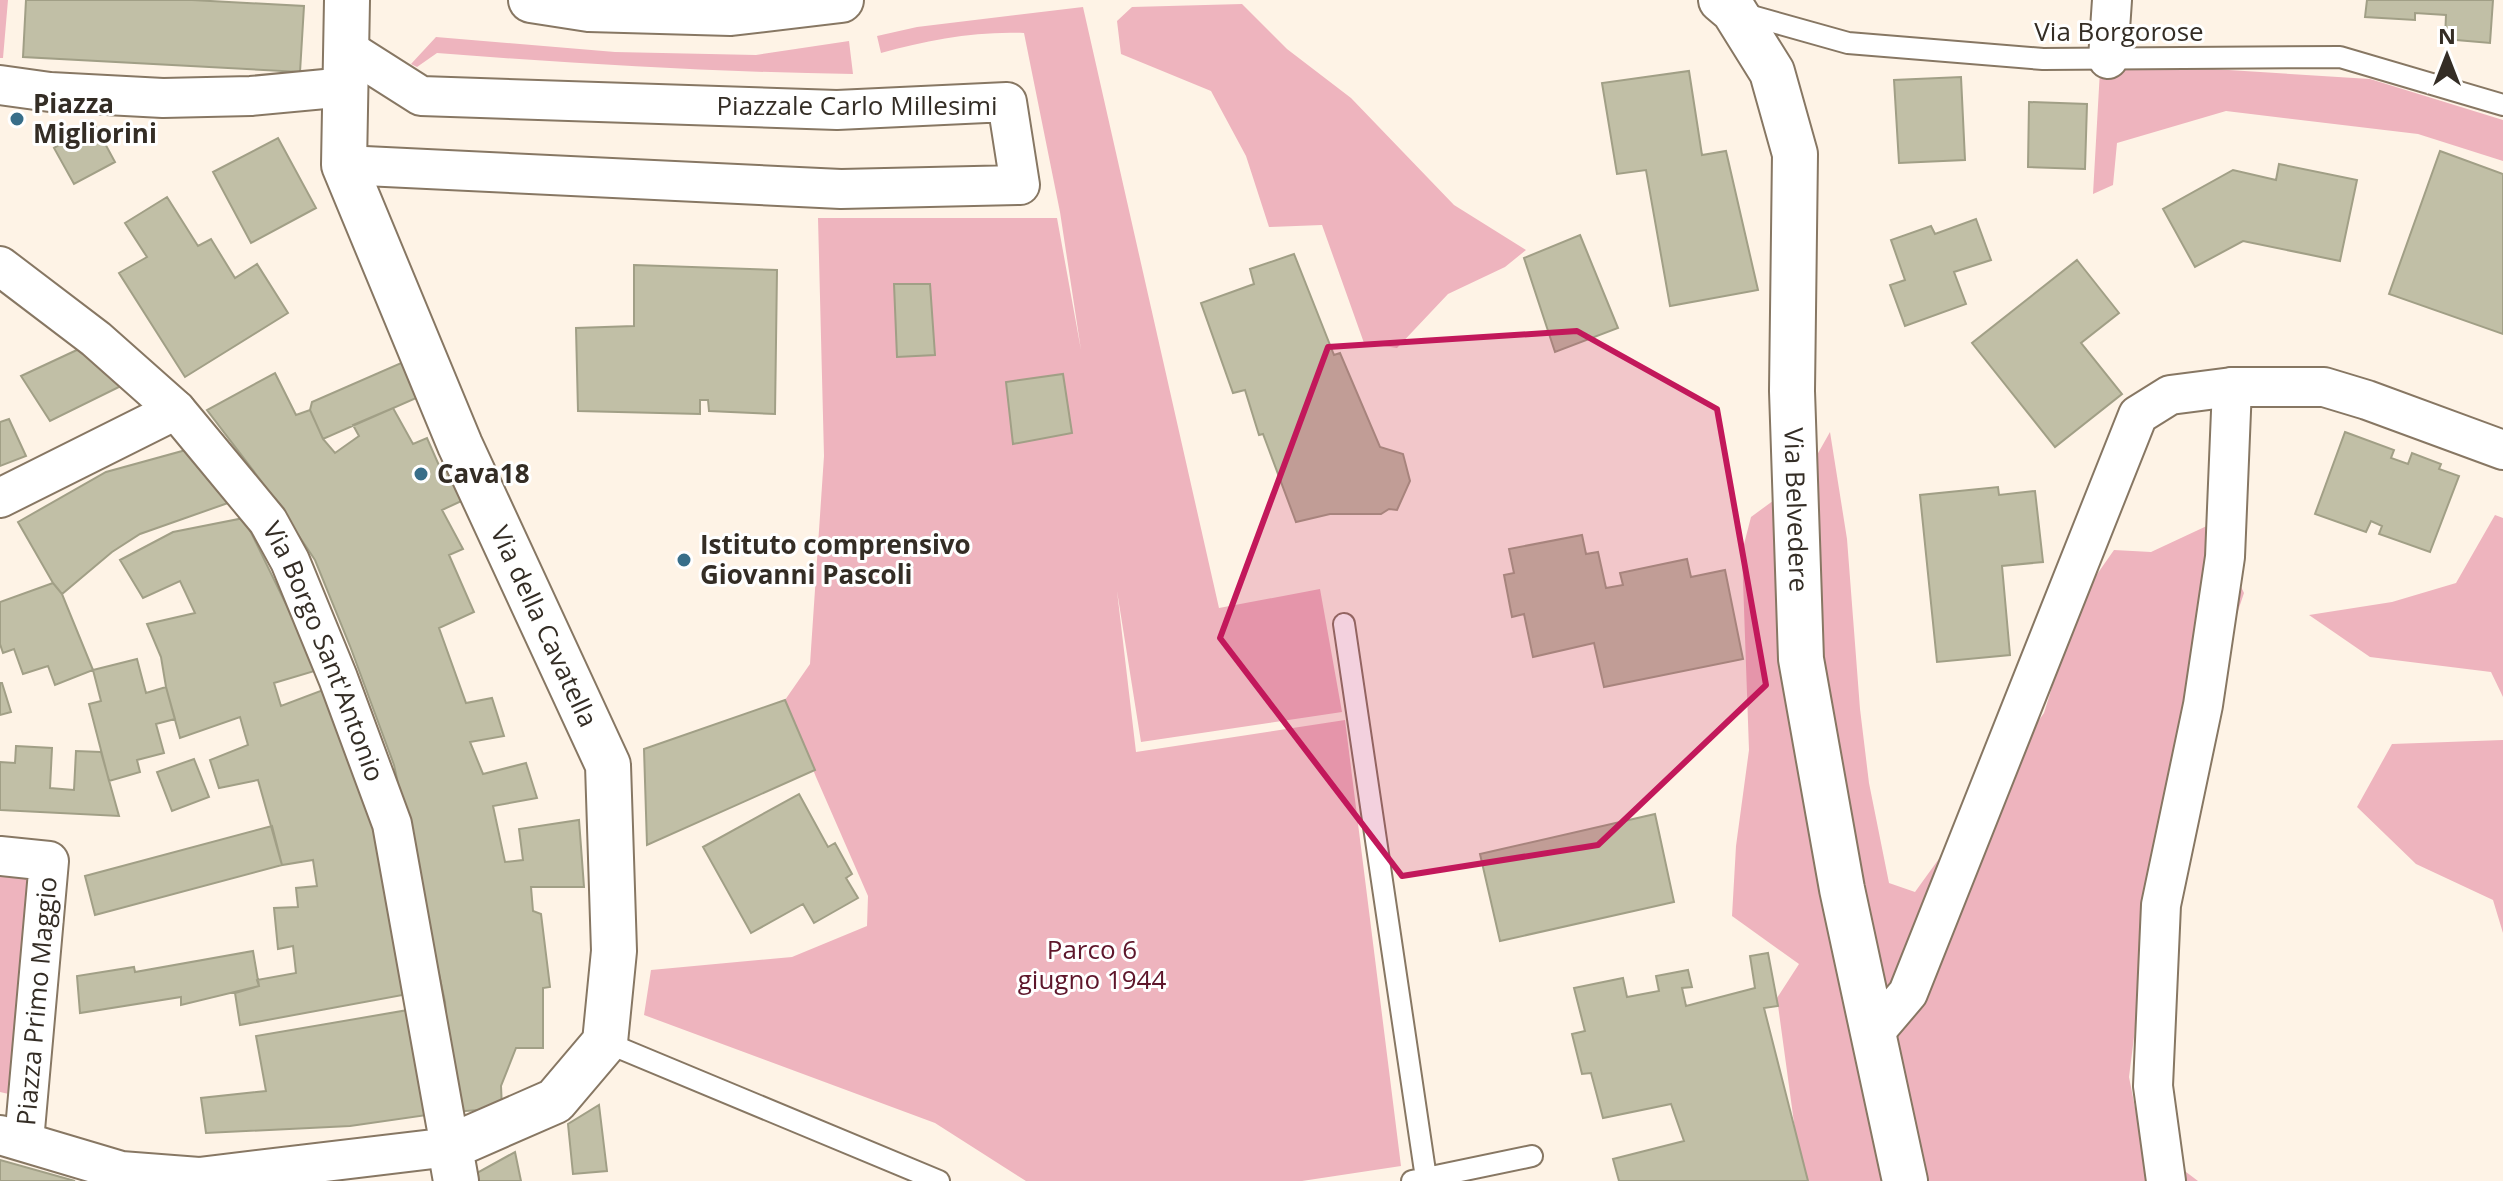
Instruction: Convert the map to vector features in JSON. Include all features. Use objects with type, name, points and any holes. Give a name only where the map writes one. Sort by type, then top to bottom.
[{"type":"street","name":"Via della Cavatella","points":[[347,0],[344,165],[460,445],[608,765],[614,951],[605,1042]]},
{"type":"street","points":[[531,0],[589,9],[731,13],[841,0]]},
{"type":"street","points":[[2108,59],[2112,0]]},
{"type":"street","name":"Via Belvedere","points":[[1727,5],[1772,72],[1795,154],[1792,391],[1801,659],[1842,889],[1905,1181]]},
{"type":"street","points":[[0,85],[50,92],[163,98],[251,96],[346,68]]},
{"type":"street","name":"Piazzale Carlo Millesimi","points":[[344,165],[841,189],[1020,185],[1007,102],[837,110],[421,96],[346,68]]},
{"type":"street","name":"Via Borgo Sant'Antonio","points":[[0,266],[96,339],[176,410],[268,521],[290,561],[338,678],[392,824],[453,1164]]},
{"type":"street","points":[[2166,1181],[2153,1086],[2161,905],[2203,705],[2225,557],[2232,387]]},
{"type":"street","points":[[1874,1033],[1908,993],[2138,415],[2170,395],[2232,387],[2324,387],[2503,450]]},
{"type":"street","points":[[0,498],[176,410]]},
{"type":"street","name":"Piazza Primo Maggio","points":[[0,856],[49,861],[12,1138]]},
{"type":"street","points":[[12,1138],[121,1171],[199,1177],[453,1164],[555,1101],[605,1042]]},
{"type":"lane","name":"Via Borgorose","points":[[1727,5],[1848,43],[2043,59],[2340,57],[2503,105]]},
{"type":"lane","points":[[1344,624],[1419,1180],[1532,1156]]},
{"type":"lane","points":[[605,1042],[939,1181]]},
{"type":"highlighted area","points":[[1577,331],[1717,409],[1766,685],[1598,845],[1402,876],[1220,638],[1328,347]]},
{"type":"green space","points":[[0,0],[8,0],[3,58],[0,58]]},
{"type":"green space","points":[[1242,4],[1287,49],[1351,98],[1454,205],[1526,250],[1505,267],[1448,294],[1397,348],[1364,343],[1322,225],[1269,227],[1246,156],[1211,91],[1121,54],[1117,21],[1132,7]]},
{"type":"green space","name":"Parco 6 giugno 1944","points":[[1083,7],[1219,608],[1320,589],[1342,712],[1141,742],[1117,591],[1136,752],[1345,720],[1401,1166],[1302,1181],[1026,1181],[935,1123],[644,1015],[651,970],[792,957],[867,926],[868,896],[785,700],[810,664],[824,456],[818,218],[1057,218],[1081,350],[1060,212],[1024,33],[952,37],[881,53],[877,36],[917,27]]},
{"type":"green space","points":[[436,37],[615,52],[756,55],[849,41],[853,74],[645,67],[437,53],[417,67],[411,64]]},
{"type":"green space","points":[[2197,68],[2370,79],[2503,120],[2503,161],[2418,134],[2226,111],[2117,143],[2113,185],[2093,194],[2100,70]]},
{"type":"green space","points":[[1830,432],[1847,539],[1869,783],[1889,883],[1915,892],[2044,713],[2079,600],[2114,550],[2151,552],[2211,524],[2244,593],[2197,733],[2141,981],[2129,1077],[2141,1138],[2198,1181],[1802,1181],[1777,998],[1799,964],[1732,916],[1736,846],[1749,750],[1742,552],[1751,517],[1804,478]]},
{"type":"green space","points":[[2495,515],[2503,518],[2503,697],[2491,672],[2370,657],[2309,615],[2392,602],[2456,583]]},
{"type":"green space","points":[[2503,740],[2503,933],[2493,900],[2416,864],[2357,807],[2392,744]]},
{"type":"green space","points":[[0,873],[35,877],[13,1095],[0,1092]]},
{"type":"building","points":[[26,0],[192,0],[304,6],[300,72],[23,57]]},
{"type":"building","points":[[2367,0],[2493,0],[2490,43],[2445,39],[2446,15],[2415,13],[2415,20],[2365,17]]},
{"type":"building","points":[[1689,71],[1702,155],[1726,151],[1758,290],[1670,306],[1646,170],[1617,174],[1602,83]]},
{"type":"building","points":[[1961,77],[1965,160],[1899,163],[1894,80]]},
{"type":"building","points":[[2029,102],[2087,104],[2085,169],[2028,167]]},
{"type":"building","points":[[95,125],[115,162],[74,184],[54,148]]},
{"type":"building","points":[[278,138],[316,208],[251,243],[213,172]]},
{"type":"building","points":[[2440,151],[2503,174],[2503,334],[2389,294]]},
{"type":"building","points":[[2279,164],[2357,180],[2340,261],[2243,241],[2195,267],[2163,209],[2233,170],[2276,180]]},
{"type":"building","points":[[167,197],[198,246],[211,239],[235,278],[257,264],[288,313],[185,377],[119,273],[147,257],[125,223]]},
{"type":"building","points":[[1976,219],[1991,260],[1954,272],[1966,304],[1905,326],[1890,285],[1905,280],[1891,240],[1931,226],[1935,234]]},
{"type":"building","points":[[1580,235],[1618,328],[1555,352],[1524,258]]},
{"type":"building","points":[[1294,254],[1334,355],[1340,353],[1380,447],[1403,454],[1410,481],[1397,510],[1389,509],[1381,514],[1330,514],[1296,522],[1263,434],[1259,435],[1245,390],[1233,393],[1201,303],[1254,284],[1250,269]]},
{"type":"building","points":[[2077,260],[2119,313],[2081,343],[2122,394],[2055,447],[1972,343]]},
{"type":"building","points":[[634,265],[777,270],[775,414],[709,411],[708,400],[700,400],[700,414],[578,411],[576,328],[634,326]]},
{"type":"building","points":[[894,284],[930,284],[935,355],[897,357]]},
{"type":"building","points":[[79,349],[123,385],[50,421],[21,376]]},
{"type":"building","points":[[408,360],[423,395],[323,439],[310,410],[312,402]]},
{"type":"building","points":[[275,373],[296,415],[310,410],[323,439],[335,453],[359,436],[353,425],[393,408],[413,444],[427,438],[441,470],[452,463],[468,498],[442,510],[463,549],[449,555],[474,612],[439,628],[466,703],[492,698],[504,736],[470,742],[483,774],[526,763],[537,798],[493,806],[505,862],[523,860],[519,829],[579,820],[584,887],[531,887],[533,911],[541,914],[550,987],[543,988],[543,1048],[516,1048],[501,1086],[502,1108],[454,1112],[445,1002],[394,765],[315,560],[268,490],[207,410]]},
{"type":"building","points":[[1063,374],[1072,433],[1013,444],[1006,382]]},
{"type":"building","points":[[9,419],[26,456],[0,466],[0,422]]},
{"type":"building","points":[[2345,432],[2394,450],[2391,458],[2408,464],[2412,453],[2441,464],[2439,469],[2459,476],[2430,552],[2379,534],[2382,526],[2371,521],[2366,532],[2315,514]]},
{"type":"building","points":[[186,450],[228,503],[140,534],[112,552],[62,594],[18,522],[106,472]]},
{"type":"building","points":[[1998,487],[1999,495],[2035,491],[2043,562],[2002,566],[2010,655],[1937,662],[1920,495]]},
{"type":"building","points":[[244,518],[318,670],[274,683],[281,706],[331,687],[374,824],[408,994],[240,1025],[235,993],[259,986],[257,980],[296,973],[293,946],[278,949],[274,908],[298,907],[296,888],[317,886],[313,860],[282,865],[258,780],[219,788],[210,760],[248,745],[240,717],[180,738],[161,657],[147,624],[195,613],[180,581],[143,598],[120,560],[173,532]]},
{"type":"building","points":[[1582,535],[1586,554],[1598,552],[1606,588],[1623,585],[1620,573],[1687,559],[1691,577],[1725,570],[1743,659],[1604,687],[1594,643],[1533,657],[1524,614],[1512,617],[1504,575],[1514,573],[1509,549]]},
{"type":"building","points":[[53,583],[62,594],[93,670],[55,685],[48,666],[23,674],[14,649],[3,653],[0,644],[0,602]]},
{"type":"building","points":[[137,659],[146,693],[166,687],[175,719],[156,724],[164,753],[137,760],[140,772],[109,781],[89,704],[101,701],[93,670]]},
{"type":"building","points":[[0,683],[11,712],[0,715]]},
{"type":"building","points":[[785,700],[815,770],[647,845],[644,749]]},
{"type":"building","points":[[16,746],[52,748],[50,788],[74,790],[76,751],[101,752],[119,816],[0,810],[0,762],[15,763]]},
{"type":"building","points":[[194,759],[209,797],[172,811],[157,772]]},
{"type":"building","points":[[799,794],[828,847],[835,843],[852,874],[846,878],[858,898],[814,923],[803,904],[751,933],[703,847]]},
{"type":"building","points":[[1655,814],[1674,902],[1500,941],[1480,854]]},
{"type":"building","points":[[272,826],[282,865],[95,915],[85,876]]},
{"type":"building","points":[[253,951],[259,986],[181,1005],[181,997],[80,1013],[77,976],[134,967],[135,972]]},
{"type":"building","points":[[1768,953],[1778,1006],[1764,1008],[1808,1181],[1619,1181],[1613,1159],[1684,1141],[1671,1104],[1603,1118],[1591,1073],[1582,1074],[1572,1034],[1585,1031],[1574,988],[1623,978],[1627,997],[1659,991],[1656,976],[1688,970],[1692,987],[1682,988],[1686,1006],[1755,988],[1750,956]]},
{"type":"building","points":[[408,1010],[434,1114],[350,1126],[206,1133],[201,1098],[266,1091],[256,1036]]},
{"type":"building","points":[[599,1105],[607,1171],[573,1174],[568,1124]]},
{"type":"building","points":[[515,1152],[521,1181],[476,1181],[475,1174]]},
{"type":"building","points":[[0,1160],[75,1181],[0,1181]]},
{"type":"place","name":"Piazza Migliorini","points":[[17,119]]},
{"type":"place","name":"Cava18","points":[[421,474]]},
{"type":"place","name":"Istituto comprensivo Giovanni Pascoli","points":[[684,560]]}]
